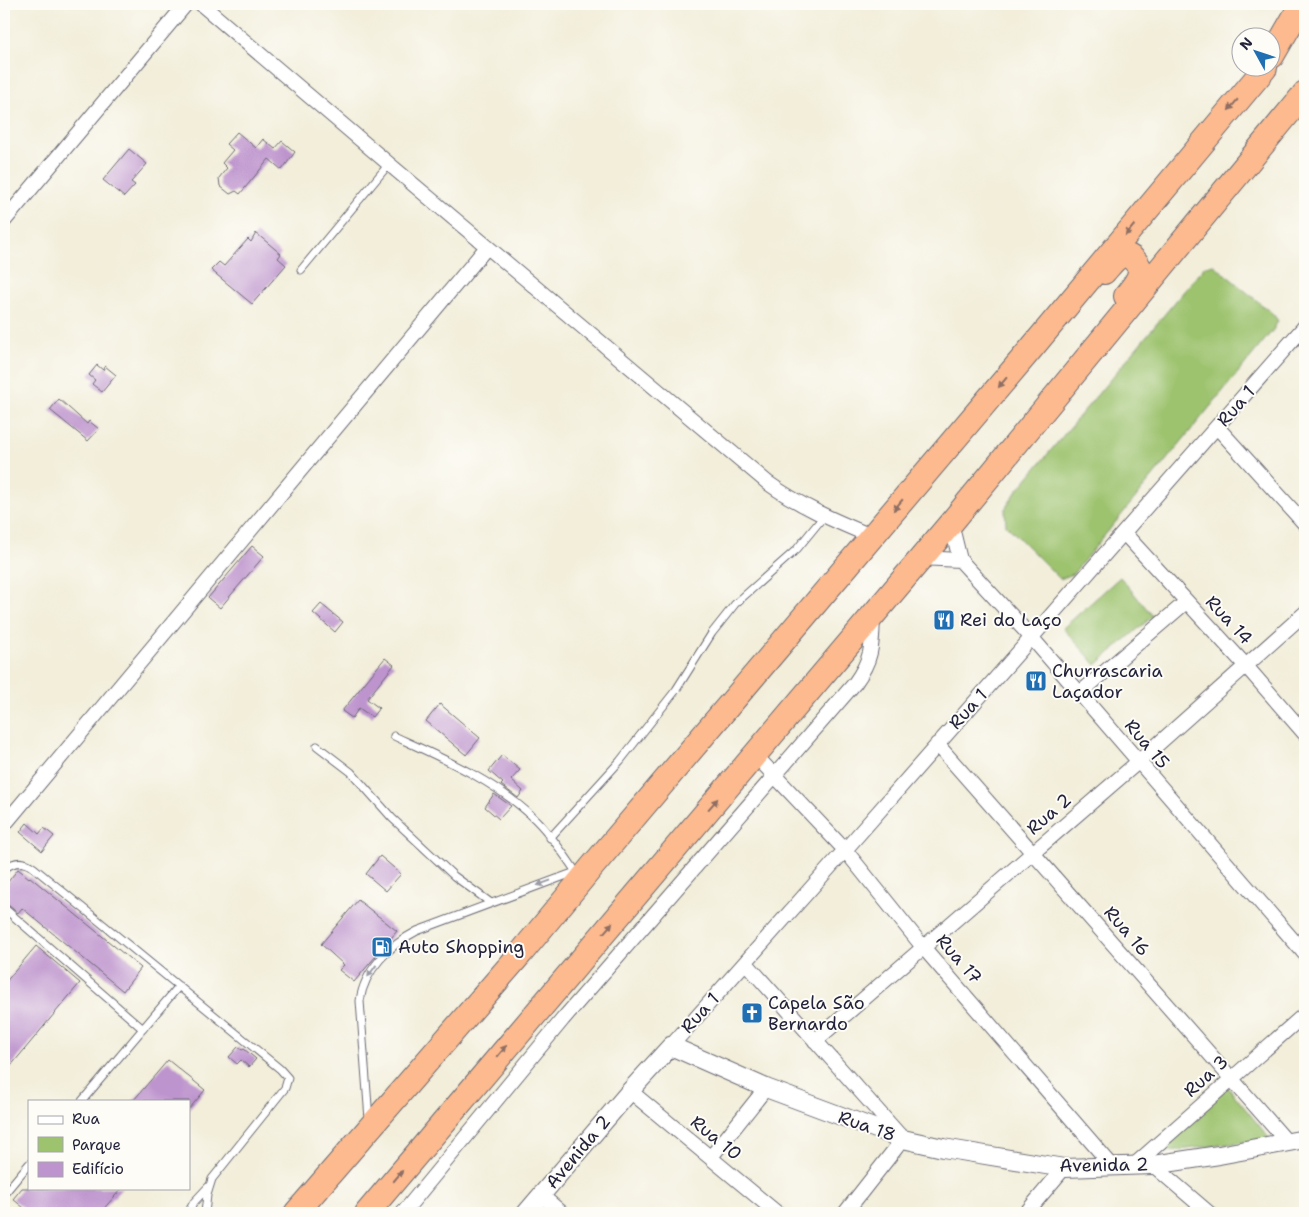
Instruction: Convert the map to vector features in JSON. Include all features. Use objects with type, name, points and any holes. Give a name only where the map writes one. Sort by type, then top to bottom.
[{"type":"highway","points":[[1282,40],[1302,4]]},
{"type":"highway","points":[[1282,46],[1305,20]]},
{"type":"highway","points":[[295,1213],[521,953],[583,870],[1030,350],[1257,78]]},
{"type":"highway","points":[[367,1213],[951,523],[1305,93]]},
{"type":"highway","points":[[1030,350],[1049,338],[1058,329],[1117,257],[1122,255],[1132,257],[1138,264],[1140,272],[1136,283],[1080,351],[1073,364],[1072,374]]},
{"type":"street","points":[[4,220],[186,4]]},
{"type":"street","points":[[202,4],[768,483],[785,495],[824,516],[871,536]]},
{"type":"street","points":[[4,825],[487,247]]},
{"type":"street","name":"Rua 1","points":[[630,1092],[1305,326]]},
{"type":"street","points":[[1217,427],[1305,524]]},
{"type":"street","points":[[921,558],[960,560],[951,523]]},
{"type":"street","name":"Rua 14","points":[[1124,533],[1246,666],[1305,734]]},
{"type":"street","name":"Rua 15","points":[[960,560],[1032,638],[1305,954]]},
{"type":"street","points":[[1080,693],[1186,602]]},
{"type":"street","name":"Rua 2","points":[[815,1041],[1138,762],[1305,613]]},
{"type":"street","points":[[403,1213],[563,1019],[855,683],[869,661],[874,614]]},
{"type":"street","name":"Rua 16","points":[[937,744],[1288,1143]]},
{"type":"street","name":"Rua 17","points":[[755,755],[845,850],[923,946],[1114,1168]]},
{"type":"street","name":"Rua 18","points":[[746,962],[903,1139]]},
{"type":"street","name":"Rua 3","points":[[1132,1167],[1305,1014]]},
{"type":"street","name":"Rua 18","points":[[671,1046],[766,1088],[903,1139]]},
{"type":"street","points":[[711,1157],[766,1088]]},
{"type":"street","name":"Avenida 2","points":[[526,1213],[630,1092]]},
{"type":"street","name":"Rua 10","points":[[630,1092],[777,1213]]},
{"type":"street","points":[[845,1213],[903,1139]]},
{"type":"street","name":"Avenida 2","points":[[903,1139],[943,1148],[1064,1168],[1114,1168],[1152,1165],[1305,1139]]},
{"type":"street","points":[[1152,1165],[1209,1213]]},
{"type":"street","points":[[1026,1213],[1064,1168]]},
{"type":"street","points":[[541,1195],[562,1213]]},
{"type":"lane","points":[[301,270],[389,164]]},
{"type":"lane","points":[[550,838],[620,761],[676,690],[712,633],[735,604],[797,549],[824,516]]},
{"type":"lane","points":[[370,1127],[360,1001],[361,991],[366,979],[380,959],[408,936],[440,921],[583,870],[550,838],[537,821],[494,786],[452,762],[394,736]]},
{"type":"lane","points":[[317,746],[350,772],[392,818],[454,876],[491,903]]},
{"type":"lane","points":[[4,869],[19,862],[30,865],[280,1069],[288,1078],[285,1088],[217,1172],[209,1186],[194,1202],[188,1213]]},
{"type":"lane","points":[[4,908],[143,1028]]},
{"type":"lane","points":[[83,1100],[179,986]]},
{"type":"lane","points":[[4,1194],[28,1165]]},
{"type":"lane","points":[[205,1213],[209,1186]]},
{"type":"green space","points":[[1214,265],[1273,314],[1278,321],[1273,330],[1073,574],[1060,579],[1006,525],[1005,509],[1016,492],[1205,266]]},
{"type":"green space","points":[[1120,577],[1153,616],[1096,665],[1063,628]]},
{"type":"green space","points":[[1227,1086],[1270,1139],[1146,1154]]},
{"type":"building","points":[[237,132],[256,148],[263,139],[275,149],[282,141],[295,152],[282,170],[269,159],[240,194],[236,191],[230,194],[220,186],[219,178],[227,168],[222,163],[233,150],[226,144]]},
{"type":"building","points":[[129,149],[147,164],[131,182],[135,185],[124,197],[103,180]]},
{"type":"building","points":[[256,233],[281,254],[278,258],[286,265],[252,304],[211,270],[219,262],[224,266],[248,239],[251,242]]},
{"type":"building","points":[[97,365],[103,370],[105,366],[116,375],[102,392],[92,384],[95,380],[89,375]]},
{"type":"building","points":[[59,399],[87,424],[89,421],[99,429],[88,441],[50,410]]},
{"type":"building","points":[[252,546],[264,556],[220,608],[208,598]]},
{"type":"building","points":[[321,604],[343,622],[335,632],[313,613]]},
{"type":"building","points":[[385,658],[394,665],[367,699],[379,708],[372,717],[359,708],[352,718],[342,711]]},
{"type":"building","points":[[440,704],[480,738],[466,755],[426,721]]},
{"type":"building","points":[[502,755],[520,770],[511,780],[523,791],[518,798],[501,785],[503,783],[489,771]]},
{"type":"building","points":[[494,794],[511,806],[499,819],[485,807]]},
{"type":"building","points":[[27,823],[39,834],[44,828],[54,836],[42,851],[20,832]]},
{"type":"building","points":[[380,856],[401,874],[386,891],[366,874]]},
{"type":"building","points":[[18,869],[141,968],[123,991],[22,908],[18,913],[4,902],[4,887]]},
{"type":"building","points":[[358,900],[397,931],[354,982],[339,970],[344,965],[321,944]]},
{"type":"building","points":[[36,946],[80,983],[4,1074],[4,984]]},
{"type":"building","points":[[238,1047],[242,1050],[244,1049],[256,1059],[249,1067],[241,1060],[237,1064],[229,1057]]},
{"type":"building","points":[[168,1060],[205,1090],[190,1108],[190,1100],[134,1100]]},
{"type":"building","points":[[22,1188],[28,1188],[28,1190],[120,1190],[100,1213],[30,1213],[13,1199]]},
{"type":"place","name":"Rei do Laço","points":[[944,620]]},
{"type":"place","name":"Churrascaria Laçador","points":[[1036,681]]},
{"type":"place","name":"Auto Shopping","points":[[382,947]]},
{"type":"place","name":"Capela São Bernardo","points":[[752,1013]]}]
